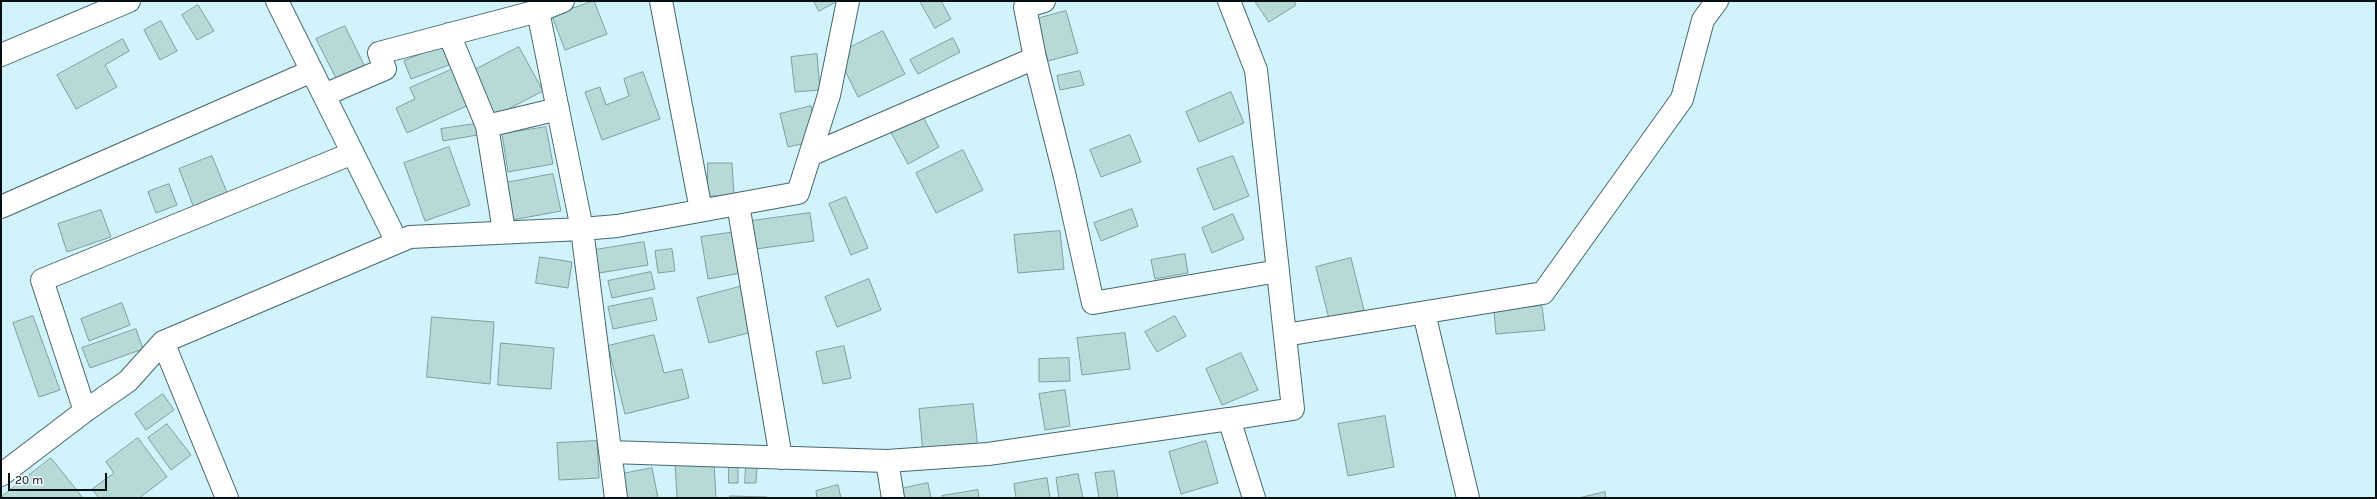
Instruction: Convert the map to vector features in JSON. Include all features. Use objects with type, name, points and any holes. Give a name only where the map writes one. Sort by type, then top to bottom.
[{"type":"street","points":[[1,55],[129,1]]},
{"type":"street","points":[[277,1],[397,242]]},
{"type":"street","points":[[324,95],[385,69],[379,53],[538,11],[563,1]]},
{"type":"street","points":[[661,1],[701,210]]},
{"type":"street","points":[[1,475],[85,411],[128,381],[163,342],[410,237],[582,230],[617,226],[798,193],[829,95],[848,1]]},
{"type":"street","points":[[1044,1],[1024,7],[1035,58],[1065,177],[1093,303],[1278,271]]},
{"type":"street","points":[[610,452],[887,461],[988,454],[1293,409],[1256,70],[1229,1]]},
{"type":"street","points":[[1285,336],[1543,293],[1682,99],[1703,20],[1717,1]]},
{"type":"street","points":[[538,11],[582,230],[616,498]]},
{"type":"street","points":[[449,34],[487,126],[504,232]]},
{"type":"street","points":[[810,155],[1035,58]]},
{"type":"street","points":[[1,207],[312,71]]},
{"type":"street","points":[[487,126],[558,109]]},
{"type":"street","points":[[85,411],[42,280],[353,153]]},
{"type":"street","points":[[738,204],[781,458]]},
{"type":"street","points":[[1424,313],[1468,498]]},
{"type":"street","points":[[163,342],[227,498]]},
{"type":"street","points":[[1229,419],[1254,498]]},
{"type":"street","points":[[887,461],[894,498]]},
{"type":"building","points":[[594,1],[607,34],[565,50],[552,16]]},
{"type":"building","points":[[814,1],[838,1],[819,11]]},
{"type":"building","points":[[920,1],[941,1],[951,19],[935,28]]},
{"type":"building","points":[[1255,1],[1294,1],[1296,5],[1269,22]]},
{"type":"building","points":[[198,5],[214,31],[197,40],[182,15]]},
{"type":"building","points":[[1066,11],[1078,53],[1048,61],[1036,19]]},
{"type":"building","points":[[161,21],[177,51],[160,60],[144,30]]},
{"type":"building","points":[[345,26],[366,69],[338,82],[316,39]]},
{"type":"building","points":[[883,31],[905,74],[858,97],[837,54]]},
{"type":"building","points":[[953,38],[960,52],[918,74],[910,60]]},
{"type":"building","points":[[123,39],[129,51],[105,65],[117,87],[76,109],[57,75]]},
{"type":"building","points":[[442,46],[449,65],[411,79],[404,61]]},
{"type":"building","points":[[519,47],[543,91],[495,116],[471,72]]},
{"type":"building","points":[[817,54],[820,90],[795,92],[791,57]]},
{"type":"building","points":[[455,68],[471,104],[407,133],[396,108],[415,99],[410,88]]},
{"type":"building","points":[[1080,71],[1084,85],[1060,90],[1057,76]]},
{"type":"building","points":[[643,72],[660,119],[602,140],[585,92],[600,87],[606,105],[629,96],[624,79]]},
{"type":"building","points":[[1231,92],[1244,123],[1199,142],[1186,112]]},
{"type":"building","points":[[811,106],[819,140],[788,147],[780,114]]},
{"type":"building","points":[[920,111],[939,147],[908,164],[888,127]]},
{"type":"building","points":[[481,123],[483,134],[443,141],[441,129]]},
{"type":"building","points":[[546,127],[553,164],[508,172],[502,134]]},
{"type":"building","points":[[1130,135],[1141,162],[1101,177],[1090,150]]},
{"type":"building","points":[[449,147],[470,205],[425,221],[404,163]]},
{"type":"building","points":[[963,150],[983,190],[936,213],[916,173]]},
{"type":"building","points":[[212,156],[228,195],[194,208],[179,169]]},
{"type":"building","points":[[1233,156],[1249,196],[1214,210],[1197,169]]},
{"type":"building","points":[[708,163],[732,163],[734,196],[708,196]]},
{"type":"building","points":[[553,174],[561,211],[512,220],[505,183]]},
{"type":"building","points":[[169,184],[177,205],[156,213],[148,192]]},
{"type":"building","points":[[846,197],[868,248],[851,255],[829,204]]},
{"type":"building","points":[[1132,209],[1138,226],[1101,241],[1094,223]]},
{"type":"building","points":[[101,210],[111,237],[67,252],[58,224]]},
{"type":"building","points":[[810,213],[814,241],[756,249],[752,221]]},
{"type":"building","points":[[1233,214],[1244,239],[1212,253],[1202,228]]},
{"type":"building","points":[[1060,231],[1064,269],[1018,273],[1014,235]]},
{"type":"building","points":[[735,232],[741,273],[708,279],[701,237]]},
{"type":"building","points":[[644,242],[648,265],[599,273],[595,250]]},
{"type":"building","points":[[672,249],[675,271],[658,273],[655,251]]},
{"type":"building","points":[[1185,254],[1188,273],[1155,279],[1151,260]]},
{"type":"building","points":[[540,257],[572,262],[568,288],[536,283]]},
{"type":"building","points":[[1351,258],[1364,310],[1329,319],[1316,267]]},
{"type":"building","points":[[651,272],[655,289],[612,298],[608,281]]},
{"type":"building","points":[[869,279],[881,310],[837,327],[825,297]]},
{"type":"building","points":[[743,286],[756,331],[709,343],[697,298]]},
{"type":"building","points":[[652,298],[657,320],[613,329],[608,307]]},
{"type":"building","points":[[122,303],[130,325],[89,341],[81,319]]},
{"type":"building","points":[[1542,306],[1545,330],[1496,334],[1494,310]]},
{"type":"building","points":[[33,316],[60,390],[39,397],[13,323]]},
{"type":"building","points":[[1175,316],[1186,336],[1157,352],[1145,332]]},
{"type":"building","points":[[432,317],[494,322],[490,384],[427,377]]},
{"type":"building","points":[[136,329],[143,349],[90,368],[82,348]]},
{"type":"building","points":[[1125,333],[1130,369],[1082,375],[1077,338]]},
{"type":"building","points":[[654,335],[664,373],[682,369],[689,398],[625,414],[608,346]]},
{"type":"building","points":[[501,343],[554,348],[551,389],[498,385]]},
{"type":"building","points":[[844,346],[851,378],[823,384],[816,352]]},
{"type":"building","points":[[1241,353],[1258,390],[1222,405],[1206,369]]},
{"type":"building","points":[[1069,358],[1070,381],[1039,382],[1039,359]]},
{"type":"building","points":[[1065,390],[1070,426],[1045,430],[1039,394]]},
{"type":"building","points":[[163,394],[174,410],[146,430],[135,414]]},
{"type":"building","points":[[973,404],[978,448],[923,454],[919,409]]},
{"type":"building","points":[[1385,416],[1394,467],[1348,476],[1338,424]]},
{"type":"building","points":[[167,424],[191,455],[171,470],[148,438]]},
{"type":"building","points":[[138,438],[167,477],[139,498],[99,498],[92,489],[114,473],[106,462]]},
{"type":"building","points":[[597,441],[599,478],[559,480],[557,443]]},
{"type":"building","points":[[1206,441],[1218,483],[1181,494],[1169,452]]},
{"type":"building","points":[[51,458],[83,498],[4,498],[3,496]]},
{"type":"building","points":[[714,462],[716,498],[677,498],[675,463]]},
{"type":"building","points":[[729,464],[738,464],[738,483],[729,483]]},
{"type":"building","points":[[746,466],[757,466],[756,483],[745,483]]},
{"type":"building","points":[[652,468],[658,498],[627,498],[622,474]]},
{"type":"building","points":[[1114,471],[1118,498],[1099,498],[1095,473]]},
{"type":"building","points":[[1078,474],[1083,498],[1059,498],[1056,478]]},
{"type":"building","points":[[1047,478],[1050,498],[1016,498],[1014,484]]},
{"type":"building","points":[[928,483],[931,498],[902,498],[900,489]]},
{"type":"building","points":[[838,485],[841,498],[817,498],[816,491]]},
{"type":"building","points":[[978,490],[979,498],[942,498],[942,496]]},
{"type":"building","points":[[1605,492],[1606,498],[1579,498]]},
{"type":"building","points":[[730,496],[767,497],[767,498],[730,498]]}]
